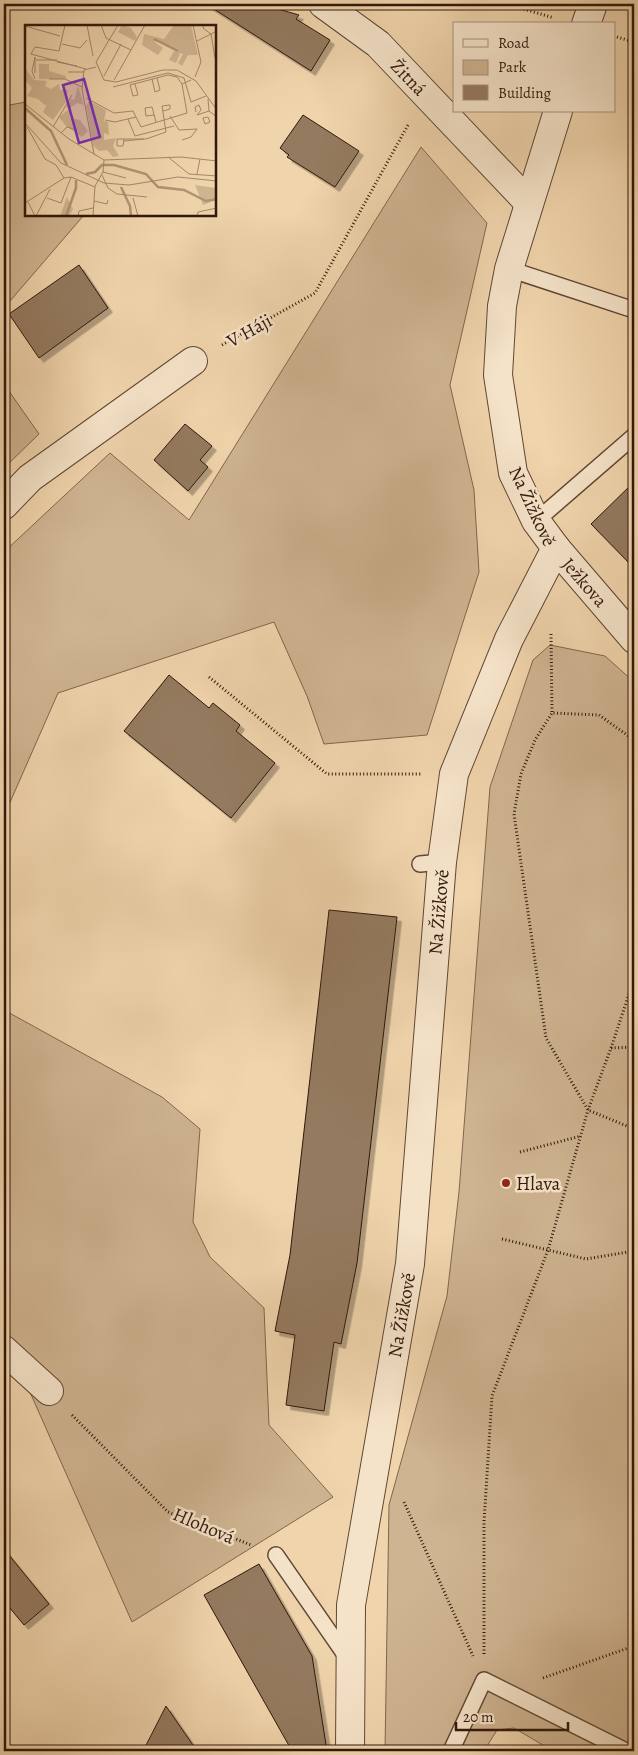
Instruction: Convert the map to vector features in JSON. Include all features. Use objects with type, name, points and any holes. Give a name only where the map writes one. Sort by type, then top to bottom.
[{"type":"street","name":"Žitná","points":[[323,4],[378,44],[529,203]]},
{"type":"street","points":[[575,22],[593,4]]},
{"type":"street","name":"Na Žižkově","points":[[350,1751],[351,1605],[410,1264],[431,863],[454,774],[509,639],[556,548],[536,521],[514,473],[498,375],[502,306],[508,269],[558,112]]},
{"type":"street","points":[[4,506],[30,478],[193,361]]},
{"type":"street","name":"Ježkova","points":[[556,548],[634,639]]},
{"type":"street","points":[[4,1350],[49,1391]]},
{"type":"lane","points":[[508,269],[634,310]]},
{"type":"lane","points":[[536,521],[634,436]]},
{"type":"lane","points":[[276,1555],[350,1663]]},
{"type":"lane","points":[[451,1751],[484,1680],[626,1751]]},
{"type":"path","points":[[507,4],[575,22]]},
{"type":"path","points":[[616,37],[634,42]]},
{"type":"path","name":"V Háji","points":[[193,361],[315,294],[426,94]]},
{"type":"path","points":[[552,626],[550,644],[552,713],[535,740],[521,774],[514,814],[546,1038],[588,1110],[634,1129]]},
{"type":"path","points":[[209,677],[327,774],[454,774]]},
{"type":"path","points":[[552,713],[599,715],[634,740]]},
{"type":"path","points":[[484,1680],[484,1522],[492,1396],[548,1250],[588,1110],[634,979]]},
{"type":"path","points":[[611,1048],[634,1047]]},
{"type":"path","points":[[520,1152],[582,1135]]},
{"type":"path","points":[[502,1239],[586,1259],[634,1251]]},
{"type":"path","name":"Hlohová","points":[[49,1391],[168,1512],[276,1555]]},
{"type":"path","points":[[403,1500],[484,1680]]},
{"type":"path","points":[[507,1691],[634,1646]]},
{"type":"green space","points":[[25,102],[25,216],[83,216],[4,308],[4,106]]},
{"type":"green space","points":[[421,147],[487,223],[450,385],[474,490],[479,572],[427,735],[324,744],[307,696],[274,622],[58,693],[4,816],[4,552],[110,453],[189,520]]},
{"type":"green space","points":[[4,384],[39,434],[4,468]]},
{"type":"green space","points":[[550,645],[605,656],[634,682],[634,1751],[553,1751],[514,1728],[497,1730],[484,1751],[385,1751],[389,1505],[447,1296],[459,1192],[490,787],[533,660]]},
{"type":"green space","points":[[4,1010],[162,1097],[200,1129],[193,1222],[210,1257],[264,1308],[269,1425],[333,1497],[132,1622],[29,1390],[4,1363]]},
{"type":"building","points":[[206,4],[261,4],[299,15],[296,19],[330,40],[311,71]]},
{"type":"building","points":[[303,115],[359,151],[335,187],[287,157],[289,155],[280,148]]},
{"type":"building","points":[[79,265],[108,308],[39,358],[9,314]]},
{"type":"building","points":[[185,424],[212,446],[200,460],[208,467],[188,491],[154,460]]},
{"type":"building","points":[[634,482],[634,568],[591,524]]},
{"type":"building","points":[[169,675],[209,708],[213,703],[240,725],[236,731],[275,763],[231,818],[124,731]]},
{"type":"building","points":[[329,910],[397,917],[357,1263],[341,1344],[334,1342],[324,1411],[286,1405],[295,1335],[275,1331],[290,1255]]},
{"type":"building","points":[[4,1549],[49,1604],[24,1625],[4,1601]]},
{"type":"building","points":[[259,1564],[312,1656],[327,1751],[292,1751],[204,1595]]},
{"type":"building","points":[[166,1706],[197,1751],[143,1751]]},
{"type":"place","name":"Hlava","points":[[506,1183]]}]
